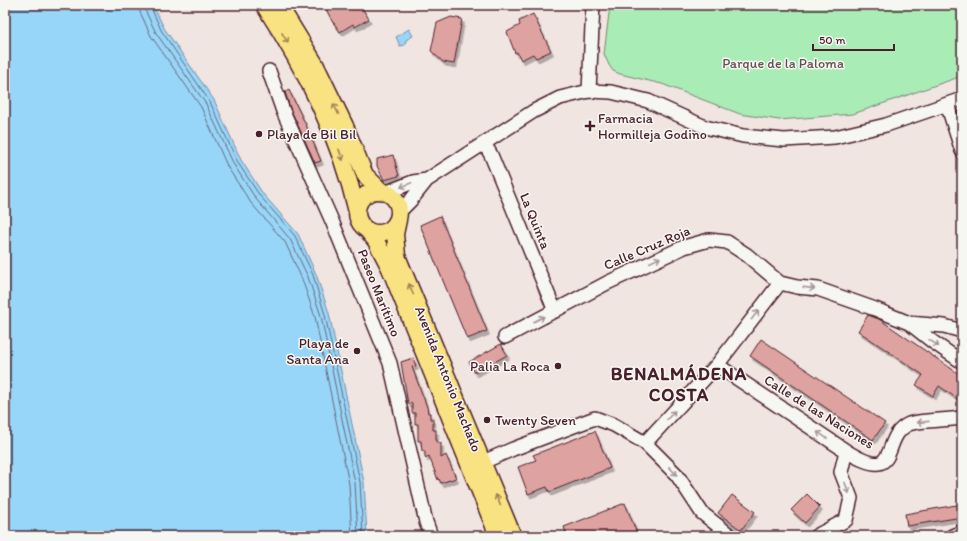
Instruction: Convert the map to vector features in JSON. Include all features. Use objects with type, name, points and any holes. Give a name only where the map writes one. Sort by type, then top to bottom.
[{"type":"main road","points":[[264,5],[304,70],[332,132],[347,172],[359,221],[368,231],[375,233],[388,231],[394,226],[401,213],[398,206],[391,196],[383,192],[365,175],[345,126],[315,64],[279,5]]},
{"type":"main road","points":[[357,212],[358,205],[367,194],[383,192]]},
{"type":"main road","name":"Avenida Antonio Machado","points":[[401,213],[395,234],[398,256],[513,536]]},
{"type":"main road","name":"Avenida Antonio Machado","points":[[368,231],[376,241],[389,266],[498,536]]},
{"type":"street","points":[[589,91],[592,5]]},
{"type":"street","name":"Paseo Marítimo","points":[[270,71],[283,111],[332,221],[390,363],[426,522],[431,536]]},
{"type":"street","points":[[401,213],[427,180],[534,110],[560,98],[589,91],[610,92],[648,101],[705,127],[743,136],[784,140],[835,137],[886,125],[962,99]]},
{"type":"street","points":[[947,104],[962,151]]},
{"type":"street","name":"La Quinta","points":[[484,143],[491,156],[555,311]]},
{"type":"street","points":[[383,192],[413,182],[427,180]]},
{"type":"street","name":"Calle Cruz Roja","points":[[504,337],[607,283],[684,247],[709,240],[727,242],[747,255],[780,283],[818,290],[875,309],[909,323],[944,326],[962,331]]},
{"type":"street","points":[[645,444],[717,365],[780,283]]},
{"type":"street","points":[[909,323],[932,342],[962,362]]},
{"type":"street","name":"Calle de las Naciones","points":[[717,365],[846,451],[872,464],[883,461],[888,456],[894,438],[901,430],[910,424],[962,418]]},
{"type":"street","points":[[483,462],[595,418],[614,425],[645,444],[677,475],[702,514],[731,536]]},
{"type":"street","points":[[816,536],[846,520],[851,498],[841,472],[846,451]]},
{"type":"street","points":[[952,536],[962,532]]},
{"type":"green space","name":"Parque de la Paloma","points":[[610,5],[962,5],[962,76],[853,114],[779,120],[740,114],[662,84],[613,71],[604,54]]},
{"type":"water","points":[[5,5],[153,5],[164,28],[214,100],[241,160],[263,194],[298,234],[316,274],[329,313],[364,482],[367,536],[5,536]]},
{"type":"water","points":[[409,29],[413,36],[406,40],[405,45],[400,46],[396,37]]},
{"type":"building","points":[[324,5],[360,5],[369,19],[355,27],[353,24],[340,32],[333,23]]},
{"type":"building","points":[[533,14],[551,51],[536,58],[533,54],[521,60],[517,52],[515,53],[507,32],[520,25],[519,21]]},
{"type":"building","points":[[451,17],[462,19],[454,64],[443,62],[431,51],[437,23]]},
{"type":"building","points":[[289,90],[321,161],[315,163],[290,108],[285,92]]},
{"type":"building","points":[[393,155],[399,176],[384,180],[377,166],[377,159]]},
{"type":"building","points":[[440,216],[487,331],[467,339],[420,225]]},
{"type":"building","points":[[868,315],[879,319],[962,376],[962,402],[939,386],[933,396],[916,385],[923,375],[858,331]]},
{"type":"building","points":[[761,339],[885,423],[873,440],[750,356]]},
{"type":"building","points":[[501,344],[507,355],[475,373],[469,362]]},
{"type":"building","points":[[413,358],[416,366],[412,367],[428,413],[430,413],[430,419],[433,419],[433,430],[436,430],[436,440],[437,443],[441,443],[441,458],[446,455],[456,478],[441,483],[439,479],[438,480],[429,456],[425,458],[425,451],[422,451],[421,441],[418,441],[418,424],[415,424],[415,413],[412,413],[412,403],[408,404],[401,362]]},
{"type":"building","points":[[595,431],[610,468],[549,492],[547,487],[528,494],[518,467],[536,460],[533,455]]},
{"type":"building","points":[[807,494],[820,507],[805,523],[791,510]]},
{"type":"building","points":[[732,495],[755,512],[741,530],[718,513]]},
{"type":"building","points":[[625,503],[638,536],[567,536],[564,527]]},
{"type":"building","points":[[962,504],[962,517],[907,526],[905,514]]},
{"type":"place","name":"Farmacia Hormilleja Godino","points":[[590,126]]},
{"type":"place","name":"Playa de Bil Bil","points":[[259,134]]},
{"type":"place","name":"Playa de Santa Ana","points":[[357,351]]},
{"type":"place","name":"Palia La Roca","points":[[558,366]]},
{"type":"place","name":"Twenty Seven","points":[[487,420]]},
{"type":"district","name":"BENALMÁDENA COSTA","points":[[679,384]]}]
